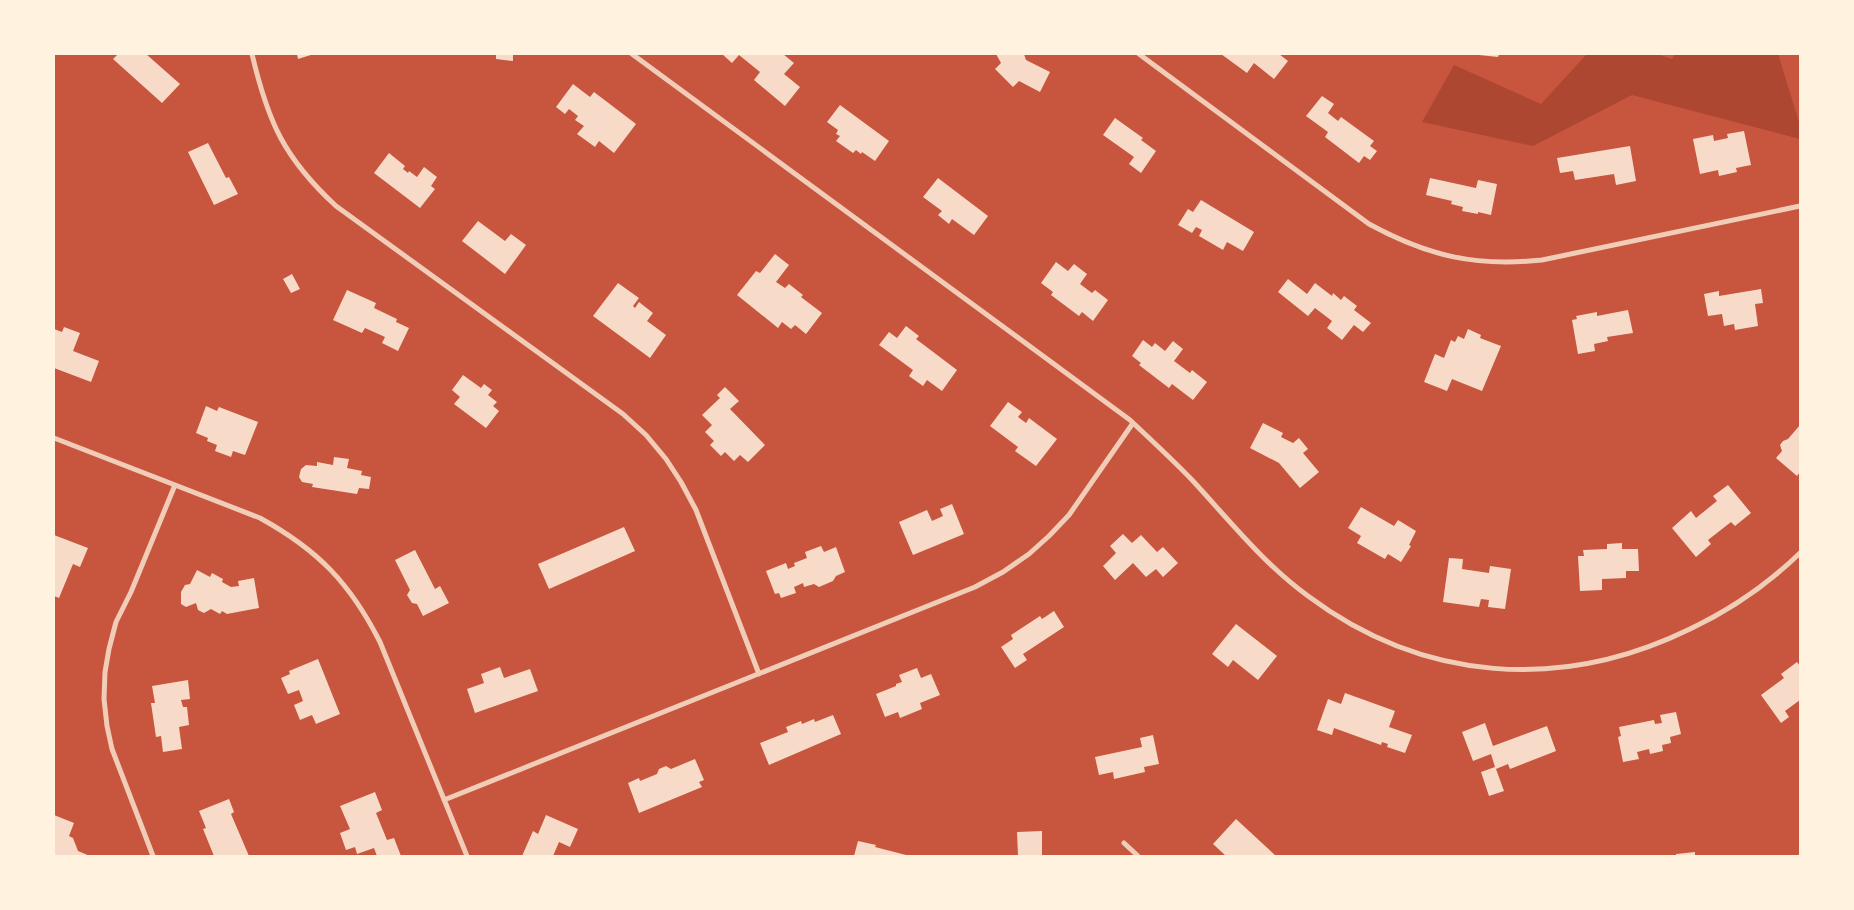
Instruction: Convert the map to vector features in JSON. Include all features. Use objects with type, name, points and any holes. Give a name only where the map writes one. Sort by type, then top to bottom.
[{"type":"street","points":[[252,54],[261,91],[282,142],[298,165],[336,206],[623,414],[646,435],[666,459],[682,482],[696,510],[759,674]]},
{"type":"street","points":[[632,54],[1134,423],[1194,482],[1253,548],[1307,596],[1366,634],[1434,660],[1470,667],[1536,671],[1588,664],[1636,652],[1672,638],[1716,616],[1773,577],[1800,553]]},
{"type":"street","points":[[1139,54],[1369,224],[1403,242],[1454,258],[1485,262],[1542,260],[1800,206]]},
{"type":"street","points":[[444,800],[976,587],[1003,572],[1029,554],[1049,536],[1069,514],[1134,423]]},
{"type":"street","points":[[54,438],[260,518],[310,550],[332,570],[351,593],[380,642],[467,856]]},
{"type":"street","points":[[153,856],[112,749],[104,699],[105,672],[108,649],[116,622],[131,592],[174,485]]},
{"type":"street","points":[[1124,843],[1138,856]]},
{"type":"shaded area","points":[[1587,54],[1657,54],[1672,59],[1675,54],[1778,54],[1800,125],[1800,139],[1632,95],[1533,146],[1422,122],[1454,65],[1541,104]]},
{"type":"building","points":[[118,54],[146,54],[180,84],[162,103],[113,59]]},
{"type":"building","points":[[297,54],[314,54],[298,59]]},
{"type":"building","points":[[496,54],[513,54],[513,61],[496,59]]},
{"type":"building","points":[[722,54],[783,54],[794,63],[784,74],[800,87],[785,106],[754,80],[760,72],[739,55],[732,63]]},
{"type":"building","points":[[996,54],[1024,54],[1026,60],[1050,72],[1040,92],[1019,81],[1013,87],[995,69],[1001,63]]},
{"type":"building","points":[[1221,54],[1279,54],[1288,61],[1274,79],[1254,63],[1247,73]]},
{"type":"building","points":[[1479,54],[1499,54],[1498,57]]},
{"type":"building","points":[[573,84],[590,97],[594,92],[636,124],[614,153],[599,141],[595,147],[577,134],[584,126],[575,120],[578,116],[569,109],[565,114],[556,107]]},
{"type":"building","points":[[1322,96],[1334,104],[1328,113],[1338,121],[1341,117],[1374,141],[1370,146],[1377,151],[1370,160],[1364,156],[1359,163],[1325,137],[1328,132],[1306,116]]},
{"type":"building","points":[[840,105],[889,141],[875,161],[862,152],[861,154],[856,150],[853,153],[836,141],[840,136],[836,134],[838,130],[827,122]]},
{"type":"building","points":[[1115,118],[1143,138],[1141,140],[1156,151],[1141,173],[1129,164],[1134,157],[1103,135]]},
{"type":"building","points":[[1744,131],[1751,165],[1736,168],[1737,172],[1719,176],[1718,170],[1700,174],[1693,139],[1713,135],[1714,141],[1728,138],[1727,134]]},
{"type":"building","points":[[208,143],[226,178],[229,177],[238,194],[214,205],[188,152]]},
{"type":"building","points":[[1630,146],[1636,181],[1616,185],[1614,174],[1575,180],[1573,171],[1560,173],[1557,158]]},
{"type":"building","points":[[389,153],[405,166],[403,169],[408,173],[409,171],[417,177],[424,167],[437,177],[431,186],[435,189],[420,208],[374,173]]},
{"type":"building","points":[[938,178],[988,216],[974,235],[952,219],[949,224],[938,215],[942,211],[923,197]]},
{"type":"building","points":[[1430,178],[1476,188],[1478,180],[1497,184],[1491,215],[1462,211],[1463,207],[1451,204],[1452,201],[1426,195]]},
{"type":"building","points":[[1201,200],[1254,232],[1243,251],[1227,242],[1223,250],[1199,236],[1202,230],[1196,227],[1192,233],[1178,225],[1188,209],[1193,212]]},
{"type":"building","points":[[478,221],[505,241],[511,234],[526,245],[505,274],[462,241]]},
{"type":"building","points":[[775,254],[789,265],[776,282],[785,288],[789,284],[803,295],[801,297],[822,313],[806,334],[795,325],[791,329],[782,322],[778,328],[737,295],[756,271],[760,273]]},
{"type":"building","points":[[1056,262],[1068,271],[1074,264],[1087,274],[1080,284],[1092,293],[1095,290],[1108,300],[1093,321],[1082,312],[1079,316],[1051,295],[1053,292],[1041,283]]},
{"type":"building","points":[[292,274],[300,289],[291,293],[283,279]]},
{"type":"building","points":[[1288,279],[1307,294],[1315,283],[1332,296],[1333,293],[1341,300],[1344,296],[1357,306],[1354,310],[1371,323],[1363,332],[1354,325],[1342,340],[1327,328],[1332,321],[1315,308],[1308,316],[1278,292]]},
{"type":"building","points":[[618,283],[639,298],[633,306],[635,308],[639,302],[653,313],[647,321],[666,335],[650,358],[593,316]]},
{"type":"building","points":[[1761,289],[1763,303],[1755,304],[1758,326],[1735,330],[1734,324],[1724,326],[1722,314],[1708,316],[1704,294],[1719,291],[1719,296]]},
{"type":"building","points":[[347,290],[376,303],[374,308],[397,319],[396,322],[409,328],[398,351],[382,343],[385,337],[365,328],[362,333],[333,320]]},
{"type":"building","points":[[1628,310],[1633,333],[1607,337],[1608,341],[1594,344],[1595,351],[1578,354],[1572,320],[1577,319],[1576,316],[1597,312],[1597,316]]},
{"type":"building","points":[[906,326],[919,336],[916,339],[957,370],[942,391],[927,380],[923,386],[909,376],[913,370],[879,345],[889,332],[897,338]]},
{"type":"building","points":[[64,327],[80,333],[73,351],[99,361],[91,382],[54,368],[54,329],[62,332]]},
{"type":"building","points":[[1468,329],[1481,335],[1480,338],[1501,346],[1482,391],[1452,379],[1447,391],[1424,382],[1435,354],[1444,358],[1451,340],[1455,342],[1458,336],[1464,339]]},
{"type":"building","points":[[1143,340],[1152,347],[1155,343],[1165,351],[1173,341],[1183,349],[1174,361],[1190,373],[1192,370],[1207,382],[1193,400],[1172,384],[1169,388],[1139,365],[1141,363],[1132,356]]},
{"type":"building","points":[[463,375],[481,388],[484,384],[492,390],[488,395],[497,402],[493,406],[499,411],[486,428],[454,404],[460,397],[452,390]]},
{"type":"building","points":[[725,387],[739,401],[730,409],[765,445],[748,462],[740,455],[734,461],[725,452],[721,456],[710,445],[714,441],[705,432],[712,425],[702,415],[720,398],[717,395]]},
{"type":"building","points":[[1008,402],[1022,412],[1018,417],[1026,423],[1029,418],[1057,439],[1036,466],[1015,451],[1018,447],[990,426]]},
{"type":"building","points":[[206,406],[217,411],[219,407],[258,422],[245,455],[233,451],[231,457],[215,451],[217,445],[207,441],[208,438],[196,433]]},
{"type":"building","points":[[1263,423],[1283,433],[1281,437],[1293,443],[1299,438],[1308,449],[1303,453],[1319,472],[1300,488],[1279,463],[1250,448]]},
{"type":"building","points":[[1800,425],[1800,472],[1797,476],[1776,458],[1782,451],[1780,445]]},
{"type":"building","points":[[334,457],[349,459],[347,468],[362,471],[361,475],[371,477],[369,489],[359,488],[357,494],[312,487],[313,484],[302,482],[299,477],[301,469],[306,465],[317,466],[317,462],[333,465]]},
{"type":"building","points":[[1728,485],[1751,513],[1735,526],[1731,522],[1708,540],[1711,544],[1696,557],[1672,528],[1691,511],[1696,518],[1717,501],[1713,496]]},
{"type":"building","points":[[952,504],[964,534],[913,555],[899,522],[927,510],[932,521],[943,516],[940,509]]},
{"type":"building","points":[[1361,507],[1394,526],[1398,520],[1416,531],[1409,545],[1411,546],[1401,562],[1388,554],[1385,559],[1357,543],[1361,536],[1348,528]]},
{"type":"building","points":[[624,527],[635,551],[549,589],[538,564]]},
{"type":"building","points":[[1123,534],[1132,543],[1141,535],[1157,552],[1163,547],[1178,563],[1163,577],[1156,569],[1146,577],[1133,563],[1115,580],[1103,566],[1116,553],[1110,546]]},
{"type":"building","points":[[54,535],[88,548],[80,567],[73,564],[59,598],[54,596]]},
{"type":"building","points":[[1622,543],[1622,549],[1638,549],[1639,571],[1626,571],[1626,578],[1602,579],[1602,590],[1580,591],[1578,556],[1584,556],[1583,550],[1607,549],[1607,544]]},
{"type":"building","points":[[821,546],[824,552],[836,547],[845,572],[836,576],[833,581],[819,587],[814,584],[804,587],[803,583],[794,587],[796,593],[781,598],[779,593],[775,594],[766,571],[786,563],[788,569],[795,566],[794,563],[807,558],[805,552]]},
{"type":"building","points":[[415,550],[435,589],[440,586],[449,603],[423,616],[417,604],[412,603],[407,595],[410,590],[395,560]]},
{"type":"building","points":[[1449,558],[1463,559],[1462,569],[1489,573],[1490,566],[1511,569],[1505,609],[1488,607],[1489,600],[1481,599],[1479,607],[1443,602]]},
{"type":"building","points":[[197,570],[210,577],[212,573],[223,579],[222,582],[231,587],[239,586],[238,581],[254,578],[259,608],[227,614],[222,611],[220,614],[211,609],[204,613],[198,610],[196,603],[186,607],[181,604],[181,592],[185,585],[190,584]]},
{"type":"building","points":[[1054,611],[1064,627],[1023,654],[1027,660],[1015,668],[1001,647],[1013,639],[1011,635],[1040,616],[1042,619]]},
{"type":"building","points":[[1236,624],[1277,656],[1258,680],[1233,660],[1228,667],[1212,654]]},
{"type":"building","points":[[318,659],[340,714],[316,724],[312,715],[300,720],[294,705],[303,701],[299,690],[288,694],[281,678],[290,674],[289,671]]},
{"type":"building","points":[[1797,662],[1800,666],[1800,700],[1785,711],[1789,717],[1781,723],[1761,695],[1784,678],[1781,674]]},
{"type":"building","points":[[500,667],[504,678],[530,669],[538,691],[475,713],[467,689],[484,683],[481,674]]},
{"type":"building","points":[[917,668],[921,678],[931,674],[940,695],[920,703],[922,709],[900,718],[898,712],[885,717],[876,694],[896,686],[896,684],[902,682],[899,675]]},
{"type":"building","points":[[188,680],[190,699],[181,700],[183,707],[187,707],[189,725],[179,727],[182,749],[163,752],[161,736],[156,737],[151,703],[155,703],[152,686]]},
{"type":"building","points":[[1345,693],[1395,711],[1389,727],[1412,735],[1405,753],[1387,747],[1388,744],[1382,742],[1381,745],[1334,728],[1332,735],[1317,730],[1328,699],[1341,704]]},
{"type":"building","points":[[1676,712],[1681,734],[1670,737],[1671,743],[1662,745],[1663,751],[1650,754],[1649,749],[1637,752],[1639,759],[1623,762],[1618,737],[1621,736],[1619,727],[1654,720],[1655,724],[1662,723],[1660,715]]},
{"type":"building","points":[[833,715],[841,734],[769,765],[760,743],[788,732],[786,727],[801,721],[802,724],[814,719],[815,722]]},
{"type":"building","points":[[1485,723],[1493,746],[1547,726],[1556,751],[1510,769],[1508,764],[1496,769],[1504,791],[1489,796],[1481,772],[1495,767],[1491,754],[1473,761],[1462,732]]},
{"type":"building","points":[[1153,735],[1159,764],[1144,767],[1145,772],[1114,779],[1113,772],[1099,775],[1095,757],[1142,747],[1140,738]]},
{"type":"building","points":[[695,759],[704,780],[699,782],[702,787],[639,813],[628,783],[639,778],[640,781],[657,774],[659,769],[666,766],[671,769]]},
{"type":"building","points":[[375,792],[382,810],[376,813],[387,840],[394,838],[401,856],[377,856],[374,848],[357,854],[355,847],[346,850],[340,833],[350,829],[340,806]]},
{"type":"building","points":[[229,799],[234,812],[231,814],[249,856],[214,856],[203,829],[206,828],[199,811]]},
{"type":"building","points":[[54,815],[74,823],[69,836],[73,838],[78,851],[90,856],[54,856]]},
{"type":"building","points":[[546,815],[578,829],[570,847],[559,842],[553,856],[522,856],[533,831],[538,834]]},
{"type":"building","points":[[1236,819],[1276,856],[1226,856],[1213,844]]},
{"type":"building","points":[[1042,831],[1042,856],[1018,856],[1017,832]]},
{"type":"building","points":[[858,841],[876,845],[875,847],[910,856],[854,856]]},
{"type":"building","points":[[1695,852],[1695,856],[1676,856],[1676,854]]}]
